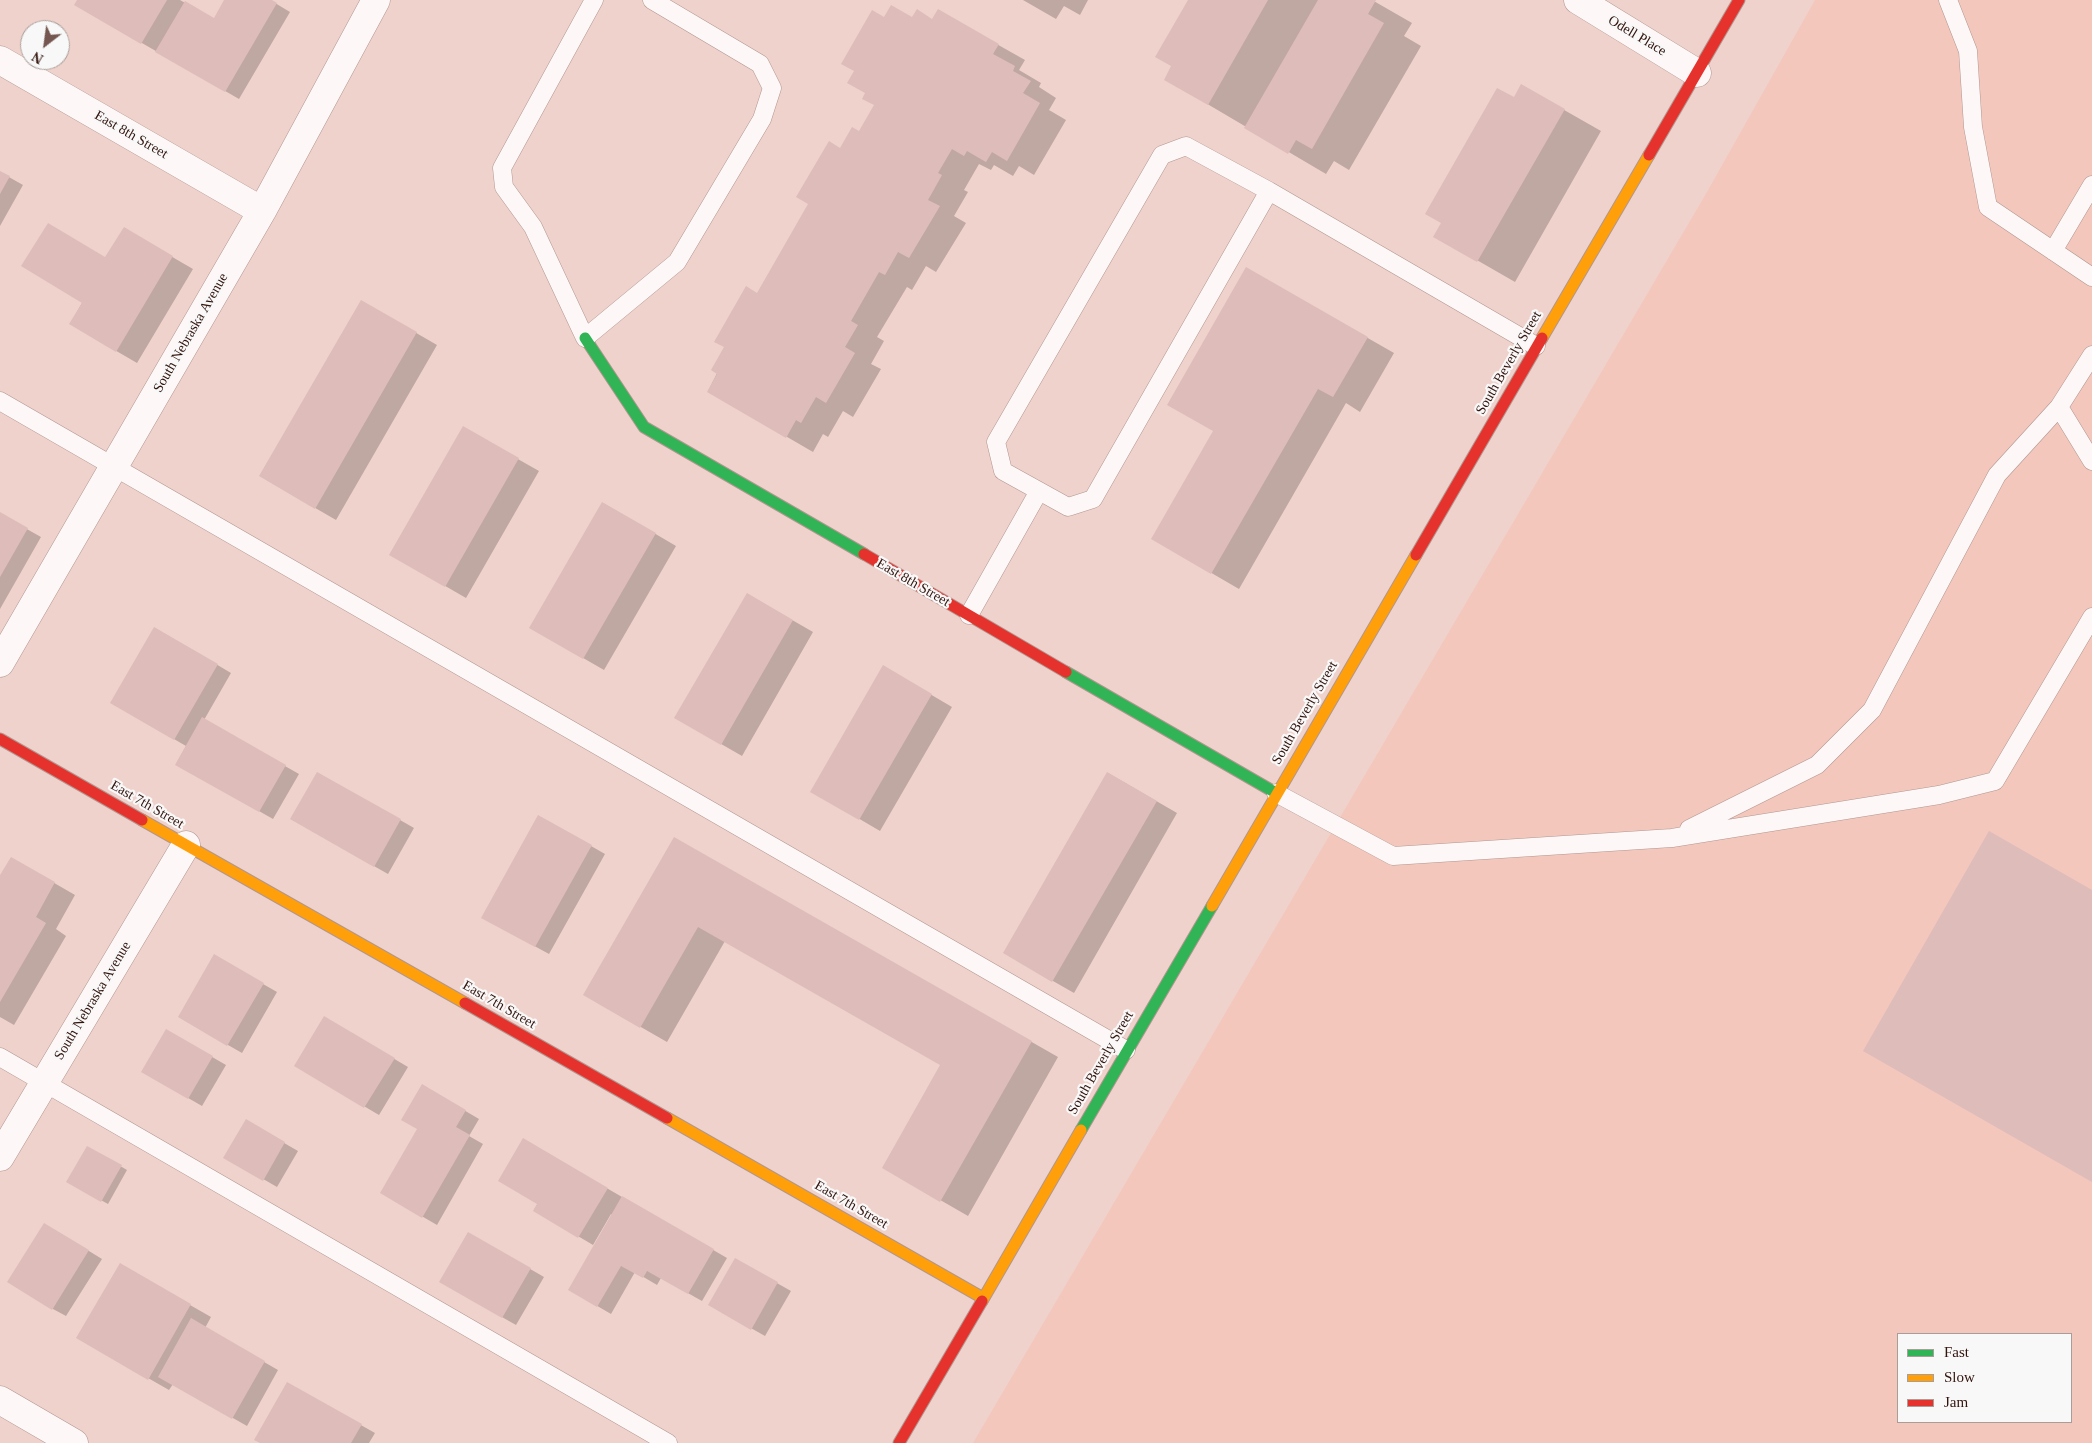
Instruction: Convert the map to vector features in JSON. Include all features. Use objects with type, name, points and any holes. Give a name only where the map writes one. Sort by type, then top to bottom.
[{"type":"street","name":"South Nebraska Avenue","points":[[0,663],[262,211],[376,0]]},
{"type":"street","name":"Odell Place","points":[[1578,0],[1697,73]]},
{"type":"street","name":"South Beverly Street","points":[[898,1443],[1739,0]]},
{"type":"street","name":"East 8th Street","points":[[0,60],[262,211]]},
{"type":"street","name":"East 8th Street","points":[[585,338],[644,427],[1276,793]]},
{"type":"street","name":"East 7th Street","points":[[0,739],[983,1298]]},
{"type":"street","name":"South Nebraska Avenue","points":[[0,1157],[186,845]]},
{"type":"street","points":[[0,1400],[74,1443]]},
{"type":"lane","points":[[594,0],[502,168],[504,187],[533,227],[585,338],[677,262],[762,119],[772,88],[760,64],[652,0]]},
{"type":"lane","points":[[1948,0],[1968,51],[1973,127],[1988,207],[2092,276]]},
{"type":"lane","points":[[1269,191],[1093,499],[1068,507],[1003,471],[996,442],[1162,154],[1186,146],[1269,191],[1536,346]]},
{"type":"lane","points":[[2054,251],[2092,185]]},
{"type":"lane","points":[[1672,838],[1817,765],[1872,710],[1997,475],[2058,408],[2092,355]]},
{"type":"lane","points":[[0,401],[1126,1050]]},
{"type":"lane","points":[[2058,408],[2092,461]]},
{"type":"lane","points":[[968,616],[1039,490]]},
{"type":"lane","points":[[1276,793],[1393,856],[1672,838],[1939,795],[1995,781],[2092,617]]},
{"type":"lane","points":[[0,1057],[668,1443]]},
{"type":"shaded area","points":[[1815,0],[2092,0],[2092,1443],[973,1443],[1707,192]]},
{"type":"building","points":[[77,0],[167,0],[141,44],[74,5]]},
{"type":"building","points":[[224,0],[272,0],[277,3],[225,92],[155,52],[185,1],[214,18]]},
{"type":"building","points":[[1188,0],[1268,0],[1208,105],[1164,80],[1171,66],[1155,57]]},
{"type":"building","points":[[1318,0],[1376,0],[1368,14],[1384,23],[1312,149],[1296,140],[1288,154],[1244,128]]},
{"type":"building","points":[[891,5],[912,17],[917,9],[932,19],[938,9],[999,44],[993,54],[1015,66],[1013,71],[1031,81],[1023,93],[1040,103],[1007,161],[992,152],[986,162],[967,151],[964,156],[952,149],[938,173],[942,175],[928,200],[940,206],[909,258],[898,252],[885,275],[879,272],[851,321],[858,325],[845,347],[855,353],[826,403],[816,397],[801,423],[796,420],[786,438],[707,392],[717,374],[711,370],[724,347],[714,342],[746,286],[757,293],[808,204],[796,197],[829,141],[840,148],[852,127],[859,131],[874,105],[862,99],[865,93],[847,83],[854,71],[841,64],[872,10],[884,17]]},
{"type":"building","points":[[1521,84],[1565,109],[1477,262],[1433,237],[1441,223],[1425,214],[1497,88],[1514,97]]},
{"type":"building","points":[[0,171],[10,176],[0,194]]},
{"type":"building","points":[[48,223],[105,257],[124,227],[173,256],[116,352],[69,324],[82,303],[21,266]]},
{"type":"building","points":[[1246,267],[1368,337],[1333,397],[1318,389],[1211,574],[1151,539],[1213,431],[1167,405]]},
{"type":"building","points":[[361,300],[417,332],[315,509],[259,476]]},
{"type":"building","points":[[463,426],[519,458],[445,587],[389,555]]},
{"type":"building","points":[[602,502],[656,533],[583,659],[529,628]]},
{"type":"building","points":[[0,512],[28,528],[0,577]]},
{"type":"building","points":[[747,593],[793,620],[721,745],[674,718]]},
{"type":"building","points":[[154,627],[218,664],[174,740],[110,703]]},
{"type":"building","points":[[883,665],[932,694],[859,820],[810,792]]},
{"type":"building","points":[[202,717],[286,765],[259,812],[175,765]]},
{"type":"building","points":[[317,772],[401,819],[374,867],[290,819]]},
{"type":"building","points":[[1107,772],[1157,801],[1052,982],[1003,953]]},
{"type":"building","points":[[538,815],[592,845],[535,947],[481,918]]},
{"type":"building","points":[[1989,831],[2092,890],[2092,1182],[1863,1051]]},
{"type":"building","points":[[674,837],[1032,1041],[940,1202],[882,1168],[940,1065],[698,927],[640,1028],[583,995]]},
{"type":"building","points":[[11,857],[55,882],[36,917],[46,923],[0,1002],[0,875]]},
{"type":"building","points":[[214,954],[264,983],[227,1046],[178,1017]]},
{"type":"building","points":[[324,1016],[395,1058],[364,1108],[294,1066]]},
{"type":"building","points":[[166,1029],[213,1056],[188,1099],[141,1072]]},
{"type":"building","points":[[422,1084],[466,1110],[456,1127],[470,1135],[422,1218],[380,1193],[417,1129],[401,1120]]},
{"type":"building","points":[[246,1119],[285,1142],[263,1181],[223,1158]]},
{"type":"building","points":[[523,1138],[608,1188],[578,1238],[533,1211],[537,1204],[498,1181]]},
{"type":"building","points":[[87,1146],[122,1165],[101,1202],[66,1182]]},
{"type":"building","points":[[622,1196],[714,1249],[688,1294],[647,1271],[643,1278],[621,1266],[597,1307],[568,1290]]},
{"type":"building","points":[[44,1223],[89,1250],[52,1310],[7,1282]]},
{"type":"building","points":[[468,1232],[531,1268],[502,1318],[439,1282]]},
{"type":"building","points":[[735,1258],[778,1282],[751,1330],[708,1305]]},
{"type":"building","points":[[120,1263],[191,1304],[148,1380],[76,1338]]},
{"type":"building","points":[[191,1318],[265,1361],[232,1419],[158,1377]]},
{"type":"building","points":[[287,1382],[362,1424],[351,1443],[260,1443],[254,1440]]},
{"type":"traffic: fast","points":[[585,338],[644,427],[864,554]]},
{"type":"traffic: fast","points":[[1066,672],[1276,793]]},
{"type":"traffic: fast","points":[[1081,1130],[1212,906]]},
{"type":"traffic: slow","points":[[1542,338],[1649,155]]},
{"type":"traffic: slow","points":[[1212,906],[1416,555]]},
{"type":"traffic: slow","points":[[142,820],[465,1003]]},
{"type":"traffic: slow","points":[[667,1118],[983,1298]]},
{"type":"traffic: slow","points":[[982,1301],[1081,1130]]},
{"type":"traffic: jam","points":[[1649,155],[1739,0]]},
{"type":"traffic: jam","points":[[1416,555],[1542,338]]},
{"type":"traffic: jam","points":[[864,554],[1066,672]]},
{"type":"traffic: jam","points":[[0,739],[142,820]]},
{"type":"traffic: jam","points":[[465,1003],[667,1118]]},
{"type":"traffic: jam","points":[[899,1443],[982,1301]]}]
